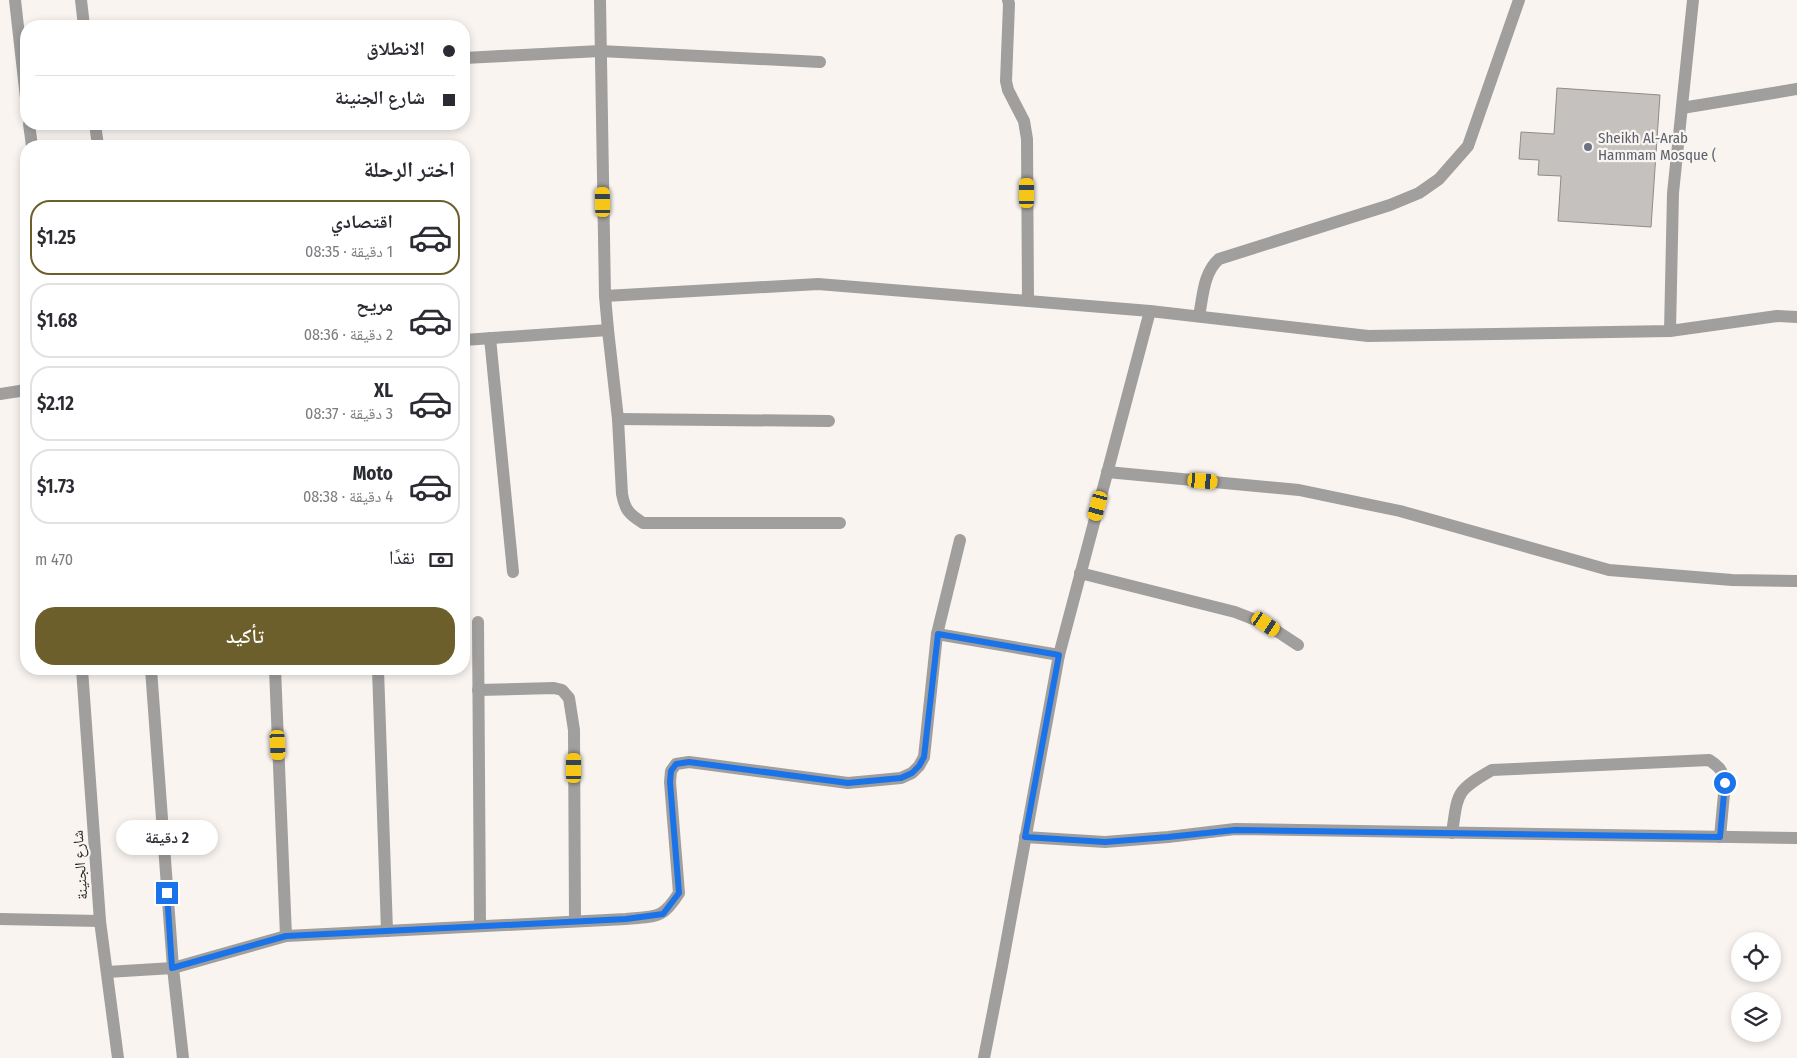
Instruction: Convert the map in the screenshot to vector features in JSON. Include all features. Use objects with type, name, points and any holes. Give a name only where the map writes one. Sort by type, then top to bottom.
[{"type":"street","points":[[15,0],[20,45]]},
{"type":"street","points":[[81,0],[83,20]]},
{"type":"street","points":[[600,0],[604,296],[618,420],[624,506],[628,512],[643,523],[840,523]]},
{"type":"street","points":[[1008,0],[1006,81],[1008,90],[1024,121],[1027,139],[1028,301]]},
{"type":"street","points":[[1199,316],[1207,275],[1212,265],[1219,259],[1390,205],[1419,193],[1439,179],[1468,146],[1519,0]]},
{"type":"street","points":[[1670,331],[1673,194],[1693,0]]},
{"type":"street","points":[[470,58],[600,51],[820,62]]},
{"type":"street","points":[[1682,108],[1797,89]]},
{"type":"street","points":[[604,296],[818,284],[1150,310],[1368,336],[1670,331],[1777,316],[1797,317]]},
{"type":"street","points":[[984,1058],[1059,655],[1150,310]]},
{"type":"street","points":[[470,340],[608,330]]},
{"type":"street","points":[[490,338],[513,572]]},
{"type":"street","points":[[0,394],[20,391]]},
{"type":"street","points":[[618,420],[828,421]]},
{"type":"street","points":[[1107,472],[1299,490],[1400,511],[1609,570],[1732,580],[1797,581]]},
{"type":"street","points":[[107,972],[172,968],[286,936],[649,917],[663,914],[672,905],[679,893],[670,782],[671,771],[676,764],[689,762],[848,783],[901,778],[912,773],[919,766],[924,757],[938,634],[960,540]]},
{"type":"street","points":[[1080,573],[1235,612],[1266,624],[1298,645]]},
{"type":"street","points":[[478,622],[480,926]]},
{"type":"street","points":[[938,634],[1059,655]]},
{"type":"street","name":"شارع الجنينة","points":[[82,675],[100,921],[118,1058]]},
{"type":"street","points":[[151,675],[172,968],[183,1058]]},
{"type":"street","points":[[275,675],[286,936]]},
{"type":"street","points":[[378,675],[387,931]]},
{"type":"street","points":[[478,690],[554,688],[562,690],[569,698],[574,730],[575,921]]},
{"type":"street","points":[[1452,833],[1457,798],[1470,783],[1492,770],[1710,760],[1719,766],[1724,775],[1725,783],[1720,837]]},
{"type":"street","points":[[1025,837],[1105,842],[1235,830],[1797,838]]},
{"type":"street","points":[[0,919],[100,921]]},
{"type":"building","name":"Sheikh Al-Arab Hammam Mosque (","points":[[1557,88],[1660,95],[1651,227],[1558,221],[1561,176],[1538,175],[1539,160],[1519,159],[1521,132],[1554,134]]},
{"type":"place","name":"Sheikh Al-Arab Hammam Mosque (","points":[[1588,147]]},
{"type":"route","points":[[167,893],[172,968],[286,936],[626,919],[663,914],[672,905],[679,893],[670,782],[671,771],[676,764],[689,762],[848,783],[901,778],[912,773],[924,757],[938,634],[1059,655],[1025,837],[1105,842],[1235,830],[1720,837],[1725,783]]}]
